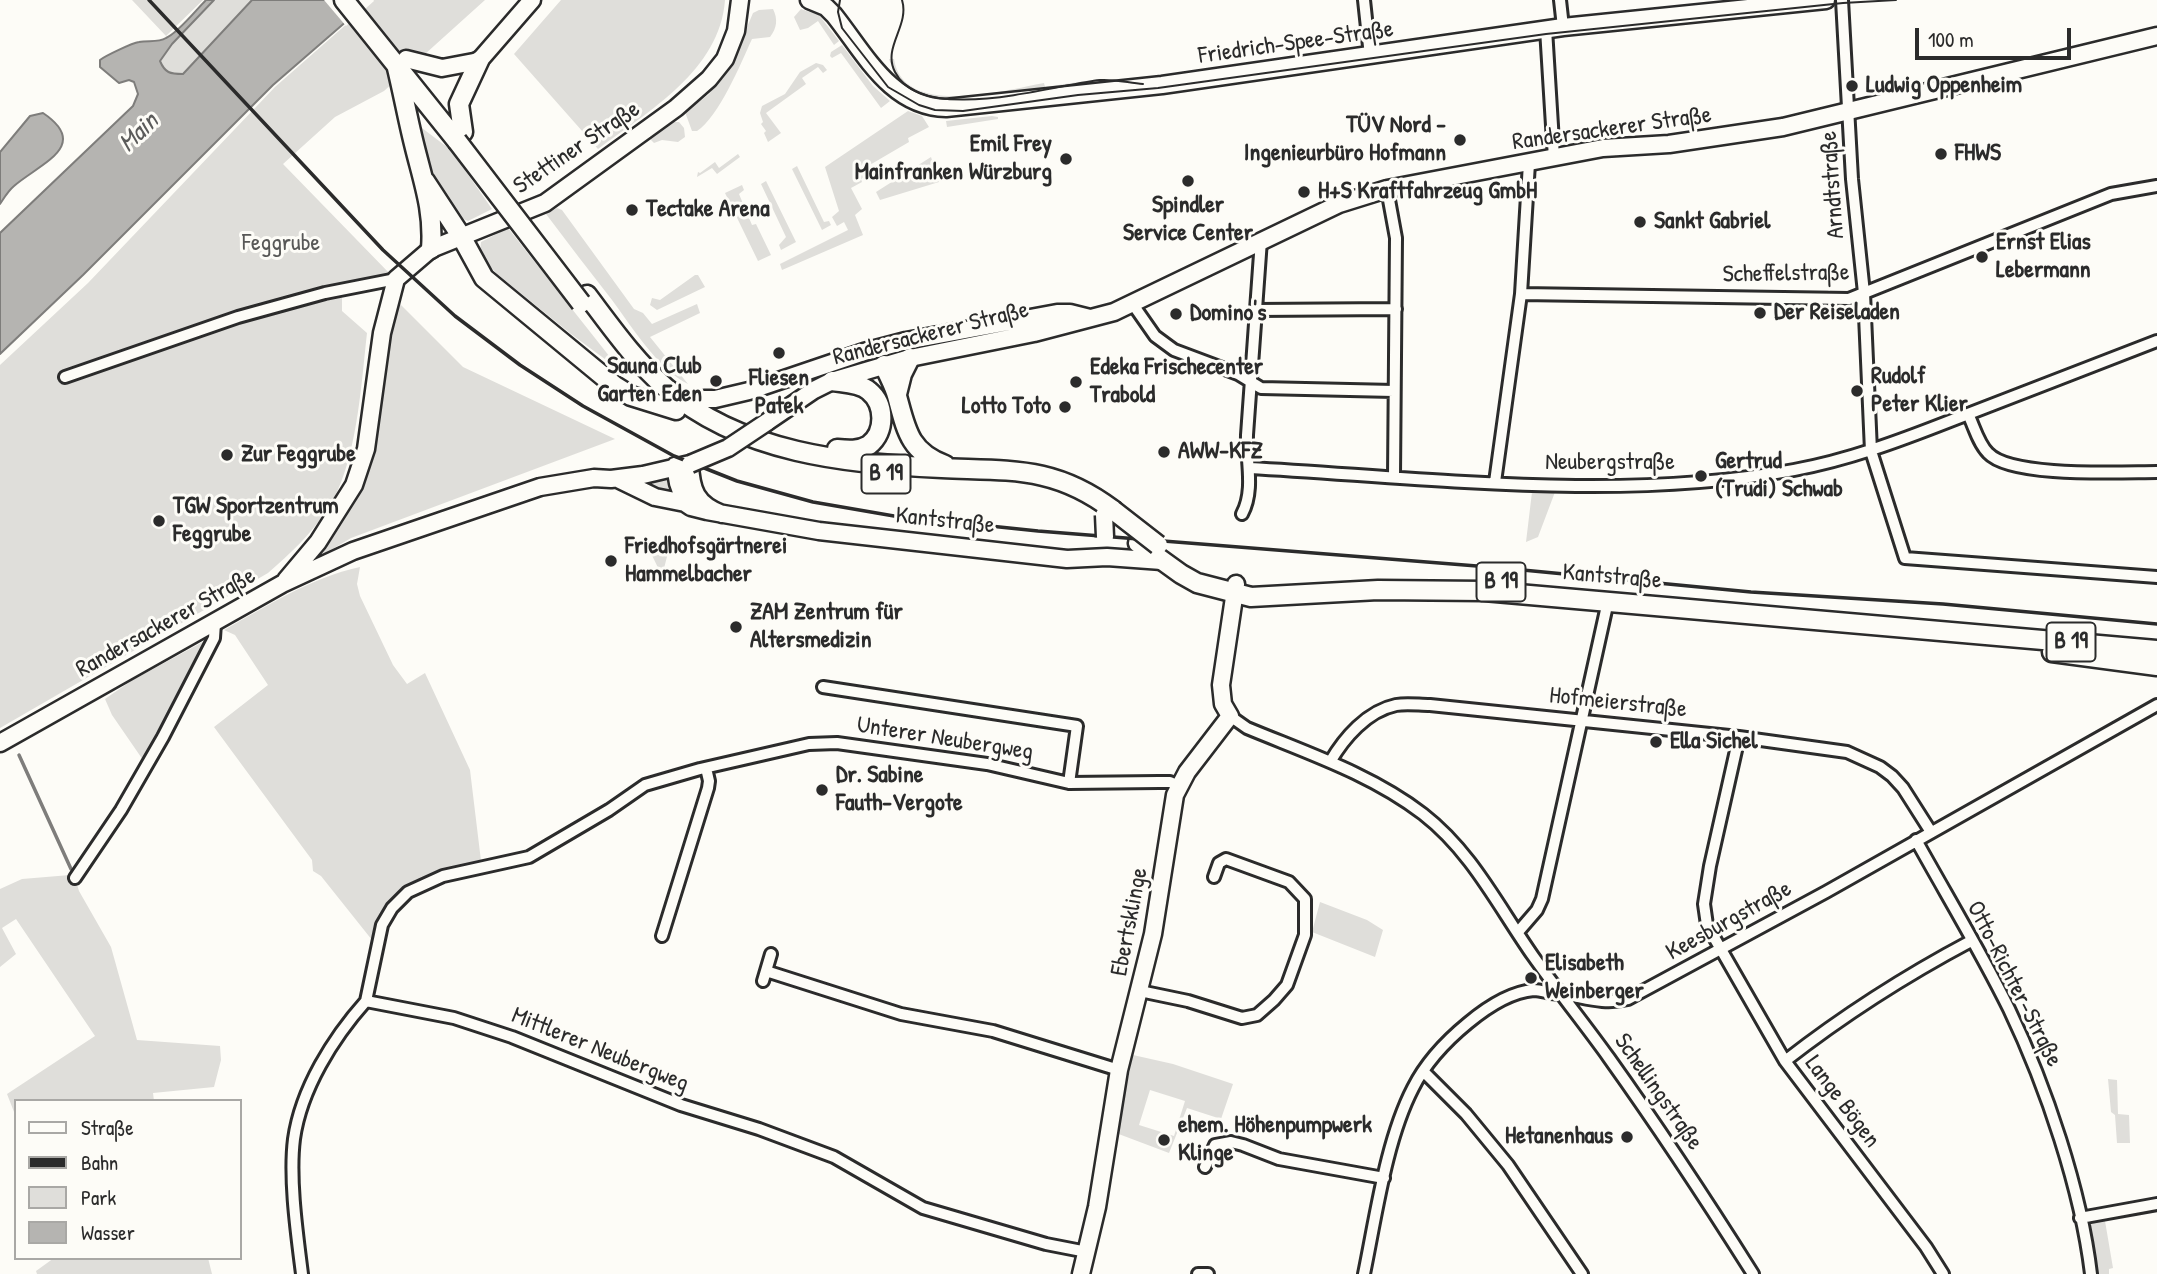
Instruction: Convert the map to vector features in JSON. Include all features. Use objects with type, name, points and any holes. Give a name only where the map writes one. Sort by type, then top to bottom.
[{"type":"main road","name":"B 19","points":[[344,0],[463,132],[645,383],[677,410],[708,429],[760,452],[802,462],[887,474],[1016,480],[1067,492],[1106,513],[1160,553]]},
{"type":"main road","name":"B 19","points":[[357,0],[401,62],[584,299],[631,353],[683,402],[724,426],[770,444],[861,462],[1048,475],[1096,497],[1106,513],[1138,543],[1235,589],[1378,580],[1482,581],[2157,640]]},
{"type":"main road","points":[[463,132],[459,104],[479,61]]},
{"type":"main road","points":[[401,62],[414,148],[425,181],[432,224],[431,249]]},
{"type":"main road","points":[[425,181],[461,236],[484,278],[615,386],[631,396],[677,410]]},
{"type":"main road","points":[[897,394],[910,358]]},
{"type":"main road","points":[[884,365],[897,394],[900,415],[913,443],[931,460],[955,468]]},
{"type":"main road","points":[[666,388],[698,399],[725,417],[792,440],[840,450],[855,450],[867,446],[875,439],[882,417],[875,397],[861,386],[832,381]]},
{"type":"main road","name":"Kantstraße","points":[[1235,589],[1251,597],[1439,589],[1608,601],[1985,635]]},
{"type":"main road","name":"B 19","points":[[1985,635],[2157,650]]},
{"type":"main road","points":[[1985,635],[2018,648],[2157,666]]},
{"type":"street","points":[[401,62],[442,68],[479,61],[532,0]]},
{"type":"street","name":"Stettiner Straße","points":[[394,284],[431,249],[545,203],[684,101],[709,79],[725,59],[736,31],[740,0]]},
{"type":"street","points":[[1364,0],[1370,56]]},
{"type":"street","points":[[1560,0],[1563,27]]},
{"type":"street","name":"Friedrich-Spee-Straße","points":[[815,1],[834,15],[894,90],[910,100],[934,108],[1145,87],[1546,29],[1826,0]]},
{"type":"street","name":"Arndtstraße","points":[[1842,0],[1852,179],[1864,293],[1871,451],[1905,558],[2157,577]]},
{"type":"street","points":[[1546,29],[1554,158]]},
{"type":"street","name":"Randersackerer Straße","points":[[0,743],[282,584],[353,551],[541,487],[643,475],[682,465],[729,448],[780,412],[832,381],[910,358],[1093,319],[1222,262],[1261,240],[1339,204],[1387,189],[1621,146],[1669,144],[1783,127],[2157,36]]},
{"type":"street","points":[[1495,482],[1521,294],[1529,163]]},
{"type":"street","name":"Scheffelstraße","points":[[1521,294],[1849,299],[2111,194],[2157,186]]},
{"type":"street","points":[[1387,189],[1396,238],[1394,476]]},
{"type":"street","points":[[1242,514],[1250,468],[1246,454],[1261,240]]},
{"type":"street","points":[[65,377],[238,317],[325,293],[394,284],[382,333],[366,449],[354,485],[318,542],[282,584]]},
{"type":"street","points":[[1132,303],[1155,336],[1174,350],[1238,374],[1261,388],[1394,391]]},
{"type":"street","points":[[1255,310],[1396,309]]},
{"type":"street","name":"Randersackerer Straße","points":[[698,399],[715,399],[749,391],[864,352],[927,336],[1057,313],[1070,313],[1093,319]]},
{"type":"street","name":"Neubergstraße","points":[[1250,468],[1495,482],[1673,486],[1794,470],[1871,451],[2157,341]]},
{"type":"street","points":[[1968,414],[1989,454],[2004,463],[2049,471],[2157,472]]},
{"type":"street","points":[[682,465],[678,483],[685,503]]},
{"type":"street","name":"Kantstraße","points":[[682,465],[702,503],[722,514]]},
{"type":"street","name":"Kantstraße","points":[[605,478],[625,481],[664,501],[685,503],[696,509],[819,531],[1080,559],[1160,553]]},
{"type":"street","points":[[1080,559],[1094,552],[1105,537],[1106,513]]},
{"type":"street","points":[[1230,716],[1223,704],[1220,685],[1235,589]]},
{"type":"street","points":[[1518,932],[1542,899],[1608,601]]},
{"type":"street","points":[[75,878],[121,810],[163,737],[214,638],[215,622]]},
{"type":"street","points":[[823,687],[1077,726],[1069,783]]},
{"type":"street","name":"Hofmeierstraße","points":[[1331,762],[1348,736],[1362,723],[1396,705],[1430,705],[1739,737],[1847,752],[1880,767],[1903,788],[1931,832]]},
{"type":"street","name":"Keesburgstraße","points":[[1364,1274],[1384,1178],[1412,1088],[1439,1050],[1486,1008],[1536,990],[1559,992],[1593,1002],[1606,1003],[1628,999],[2157,705]]},
{"type":"street","name":"Schellingstraße","points":[[1230,716],[1247,728],[1374,782],[1438,826],[1468,858],[1706,1199],[1753,1274]]},
{"type":"street","name":"Ebertsklinge","points":[[1081,1274],[1102,1180],[1119,1070],[1153,934],[1173,804],[1179,786],[1230,716]]},
{"type":"street","name":"Lange Bögen","points":[[1739,737],[1710,866],[1704,904],[1707,925],[1785,1061],[1926,1247],[1942,1274]]},
{"type":"street","name":"Unterer Neubergweg","points":[[366,1001],[382,925],[392,908],[408,892],[443,876],[529,857],[609,810],[645,785],[706,768],[809,744],[837,743],[987,764],[1069,783],[1170,782],[1179,786]]},
{"type":"street","points":[[662,936],[708,788],[706,768]]},
{"type":"street","name":"Otto-Richter-Straße","points":[[1916,840],[2009,1010],[2043,1088],[2074,1188],[2091,1274]]},
{"type":"street","points":[[1140,991],[1188,1001],[1242,1018],[1257,1015],[1287,985],[1305,936],[1305,899],[1289,881],[1226,859],[1219,863],[1214,877]]},
{"type":"street","points":[[1785,1061],[1839,1019],[1914,971],[1972,941]]},
{"type":"street","points":[[771,954],[765,976],[878,1007],[993,1031],[1119,1070]]},
{"type":"street","points":[[302,1274],[294,1190],[293,1146],[296,1129],[304,1102],[321,1065],[343,1029],[366,1001]]},
{"type":"street","name":"Mittlerer Neubergweg","points":[[366,1001],[454,1018],[512,1037],[681,1105],[759,1129],[834,1157],[923,1208],[1046,1244],[1087,1251]]},
{"type":"street","points":[[1423,1072],[1466,1114],[1508,1165],[1582,1274]]},
{"type":"street","points":[[1205,1167],[1215,1146],[1231,1142],[1279,1159],[1384,1178]]},
{"type":"street","points":[[2080,1218],[2157,1203]]},
{"type":"street","points":[[1196,1272],[1208,1274]]},
{"type":"green space","points":[[132,0],[203,0],[166,36]]},
{"type":"green space","points":[[214,0],[252,0],[183,75],[168,72],[160,61],[172,44]]},
{"type":"green space","name":"TGW Sportzentrum Feggrube","points":[[374,0],[485,0],[384,91],[335,117],[283,164],[392,276],[243,317],[311,299],[342,298],[342,311],[367,333],[356,424],[337,492],[314,527],[268,573],[0,728],[0,365],[88,283],[275,87]]},
{"type":"green space","points":[[561,0],[725,0],[720,25],[696,68],[659,104],[598,149],[514,54]]},
{"type":"green space","points":[[773,9],[776,20],[772,34],[770,37],[752,39],[729,89],[713,114],[697,131],[692,131],[685,112],[708,95],[729,70],[753,13]]},
{"type":"green space","points":[[801,9],[819,15],[839,41],[834,45],[818,21],[800,30],[794,17]]},
{"type":"green space","points":[[842,45],[873,86],[890,101],[881,108],[841,53],[832,58],[830,56],[831,52]]},
{"type":"green space","points":[[889,59],[894,59],[901,78],[916,89],[935,95],[982,94],[1044,83],[1045,87],[1099,79],[1100,83],[999,98],[942,103],[907,90],[896,79]]},
{"type":"green space","points":[[816,63],[827,70],[823,73],[818,67],[802,78],[806,84],[766,113],[781,133],[768,142],[764,133],[766,131],[761,124],[762,106],[785,94],[800,72]]},
{"type":"green space","points":[[908,111],[922,116],[929,127],[868,166],[862,182],[851,188],[862,209],[855,215],[863,235],[782,270],[780,264],[848,230],[844,222],[837,226],[832,217],[839,211],[825,167]]},
{"type":"green space","points":[[992,116],[998,119],[947,127],[946,121]]},
{"type":"green space","points":[[674,122],[679,122],[684,128],[685,137],[678,142],[662,140],[654,143],[650,139]]},
{"type":"green space","points":[[418,125],[451,150],[492,209],[468,221],[453,215],[431,172]]},
{"type":"green space","points":[[738,154],[740,157],[717,174],[712,168],[697,177],[698,172],[715,162],[719,168]]},
{"type":"green space","points":[[931,157],[939,182],[880,200],[876,192]]},
{"type":"green space","points":[[797,166],[824,222],[829,221],[831,225],[822,230],[792,169]]},
{"type":"green space","points":[[766,181],[796,242],[781,250],[779,245],[786,237],[761,184]]},
{"type":"green space","points":[[742,185],[744,190],[739,194],[752,225],[756,224],[771,255],[758,261],[725,193]]},
{"type":"green space","points":[[557,208],[562,210],[634,309],[643,313],[652,324],[697,304],[700,313],[650,337],[688,384],[666,368],[646,346],[546,214]]},
{"type":"green space","points":[[508,228],[621,371],[497,274],[483,258],[480,252],[481,242]]},
{"type":"green space","points":[[698,275],[705,287],[657,310],[650,305],[652,298],[660,300]]},
{"type":"green space","points":[[396,300],[463,367],[615,439],[351,538],[321,556],[345,519],[361,487]]},
{"type":"green space","points":[[671,473],[678,496],[651,492],[639,478]]},
{"type":"green space","points":[[1532,492],[1555,492],[1538,537],[1526,542]]},
{"type":"green space","points":[[647,545],[669,549],[662,576]]},
{"type":"green space","points":[[360,567],[357,584],[360,596],[393,665],[407,684],[425,673],[470,770],[481,861],[491,859],[492,865],[443,876],[398,901],[378,942],[372,940],[321,876],[313,871],[312,860],[214,727],[268,685],[235,635],[224,630],[307,585]]},
{"type":"green space","points":[[210,638],[143,760],[112,715],[105,699],[131,681]]},
{"type":"green space","points":[[70,875],[75,878],[79,891],[111,947],[137,1040],[220,1046],[221,1060],[214,1087],[153,1093],[154,1099],[14,1099],[14,1112],[7,1094],[95,1036],[16,919],[2,928],[16,954],[0,967],[0,889],[22,879]]},
{"type":"green space","points":[[1320,902],[1367,920],[1383,930],[1375,957],[1312,932]]},
{"type":"green space","points":[[1133,1055],[1173,1064],[1233,1084],[1221,1119],[1187,1108],[1169,1153],[1116,1133]],"holes":[[[1150,1090],[1185,1101],[1174,1136],[1139,1125]]]},
{"type":"green space","points":[[2108,1079],[2117,1080],[2118,1114],[2129,1115],[2130,1143],[2117,1143]]},
{"type":"green space","points":[[2105,1221],[2113,1268],[2109,1269],[2109,1274],[2097,1274],[2090,1223]]},
{"type":"green space","points":[[51,1260],[208,1260],[212,1274],[37,1274],[36,1271]]},
{"type":"water","name":"Main","points":[[206,0],[214,0],[172,44],[160,61],[168,72],[183,74],[252,0],[371,0],[273,85],[0,354],[0,233],[133,106],[138,94],[134,82],[129,80],[119,83],[100,67],[100,60],[136,43],[160,40],[171,35]]},
{"type":"water","points":[[43,113],[57,125],[63,135],[62,145],[47,162],[12,188],[0,204],[0,152],[30,116]]},
{"type":"pier","points":[[324,0],[373,0],[374,1],[346,26]]},
{"type":"waterway","points":[[19,755],[71,869]]},
{"type":"tram line","points":[[840,0],[838,12],[842,28],[888,87],[919,105],[935,110],[963,111],[1078,95],[1158,88],[1546,34],[1843,3],[1896,0]]},
{"type":"tram line","points":[[902,0],[902,19],[892,63],[895,72],[910,88],[932,97],[959,100],[990,98],[1100,80],[1143,84]]},
{"type":"railway","points":[[149,0],[383,250],[455,316],[520,365],[583,406],[674,456],[737,481],[813,502],[894,516],[1038,531],[1502,568],[1751,592],[1943,604],[2157,624]]},
{"type":"place","name":"Ludwig Oppenheim","points":[[1852,86]]},
{"type":"place","name":"TÜV Nord - Ingenieurbüro Hofmann","points":[[1460,140]]},
{"type":"place","name":"FHWS","points":[[1941,154]]},
{"type":"place","name":"Emil Frey Mainfranken Würzburg","points":[[1066,159]]},
{"type":"place","name":"Spindler Service Center","points":[[1188,181]]},
{"type":"place","name":"H+S Kraftfahrzeug GmbH","points":[[1304,192]]},
{"type":"place","name":"Tectake Arena","points":[[632,210]]},
{"type":"place","name":"Sankt Gabriel","points":[[1640,222]]},
{"type":"place","name":"Ernst Elias Lebermann","points":[[1982,257]]},
{"type":"place","name":"Der Reiseladen","points":[[1760,313]]},
{"type":"place","name":"Domino's","points":[[1176,314]]},
{"type":"place","name":"Fliesen Patek","points":[[779,353]]},
{"type":"place","name":"Sauna Club Garten Eden","points":[[716,381]]},
{"type":"place","name":"Edeka Frischecenter Trabold","points":[[1076,382]]},
{"type":"place","name":"Rudolf Peter Klier","points":[[1857,391]]},
{"type":"place","name":"Lotto Toto","points":[[1065,407]]},
{"type":"place","name":"AWW-KFZ","points":[[1164,452]]},
{"type":"place","name":"Zur Feggrube","points":[[227,455]]},
{"type":"place","name":"Gertrud (Trudi) Schwab","points":[[1701,476]]},
{"type":"place","name":"TGW Sportzentrum Feggrube","points":[[159,521]]},
{"type":"place","name":"Friedhofsgärtnerei Hammelbacher","points":[[611,561]]},
{"type":"place","name":"ZAM Zentrum für Altersmedizin","points":[[736,627]]},
{"type":"place","name":"Ella Sichel","points":[[1656,742]]},
{"type":"place","name":"Dr. Sabine Fauth-Vergote","points":[[822,790]]},
{"type":"place","name":"Elisabeth Weinberger","points":[[1531,978]]},
{"type":"place","name":"Hetanenhaus","points":[[1627,1137]]},
{"type":"place","name":"ehem. Höhenpumpwerk Klinge","points":[[1164,1140]]},
{"type":"park label","name":"Feggrube","points":[[281,244]]}]
